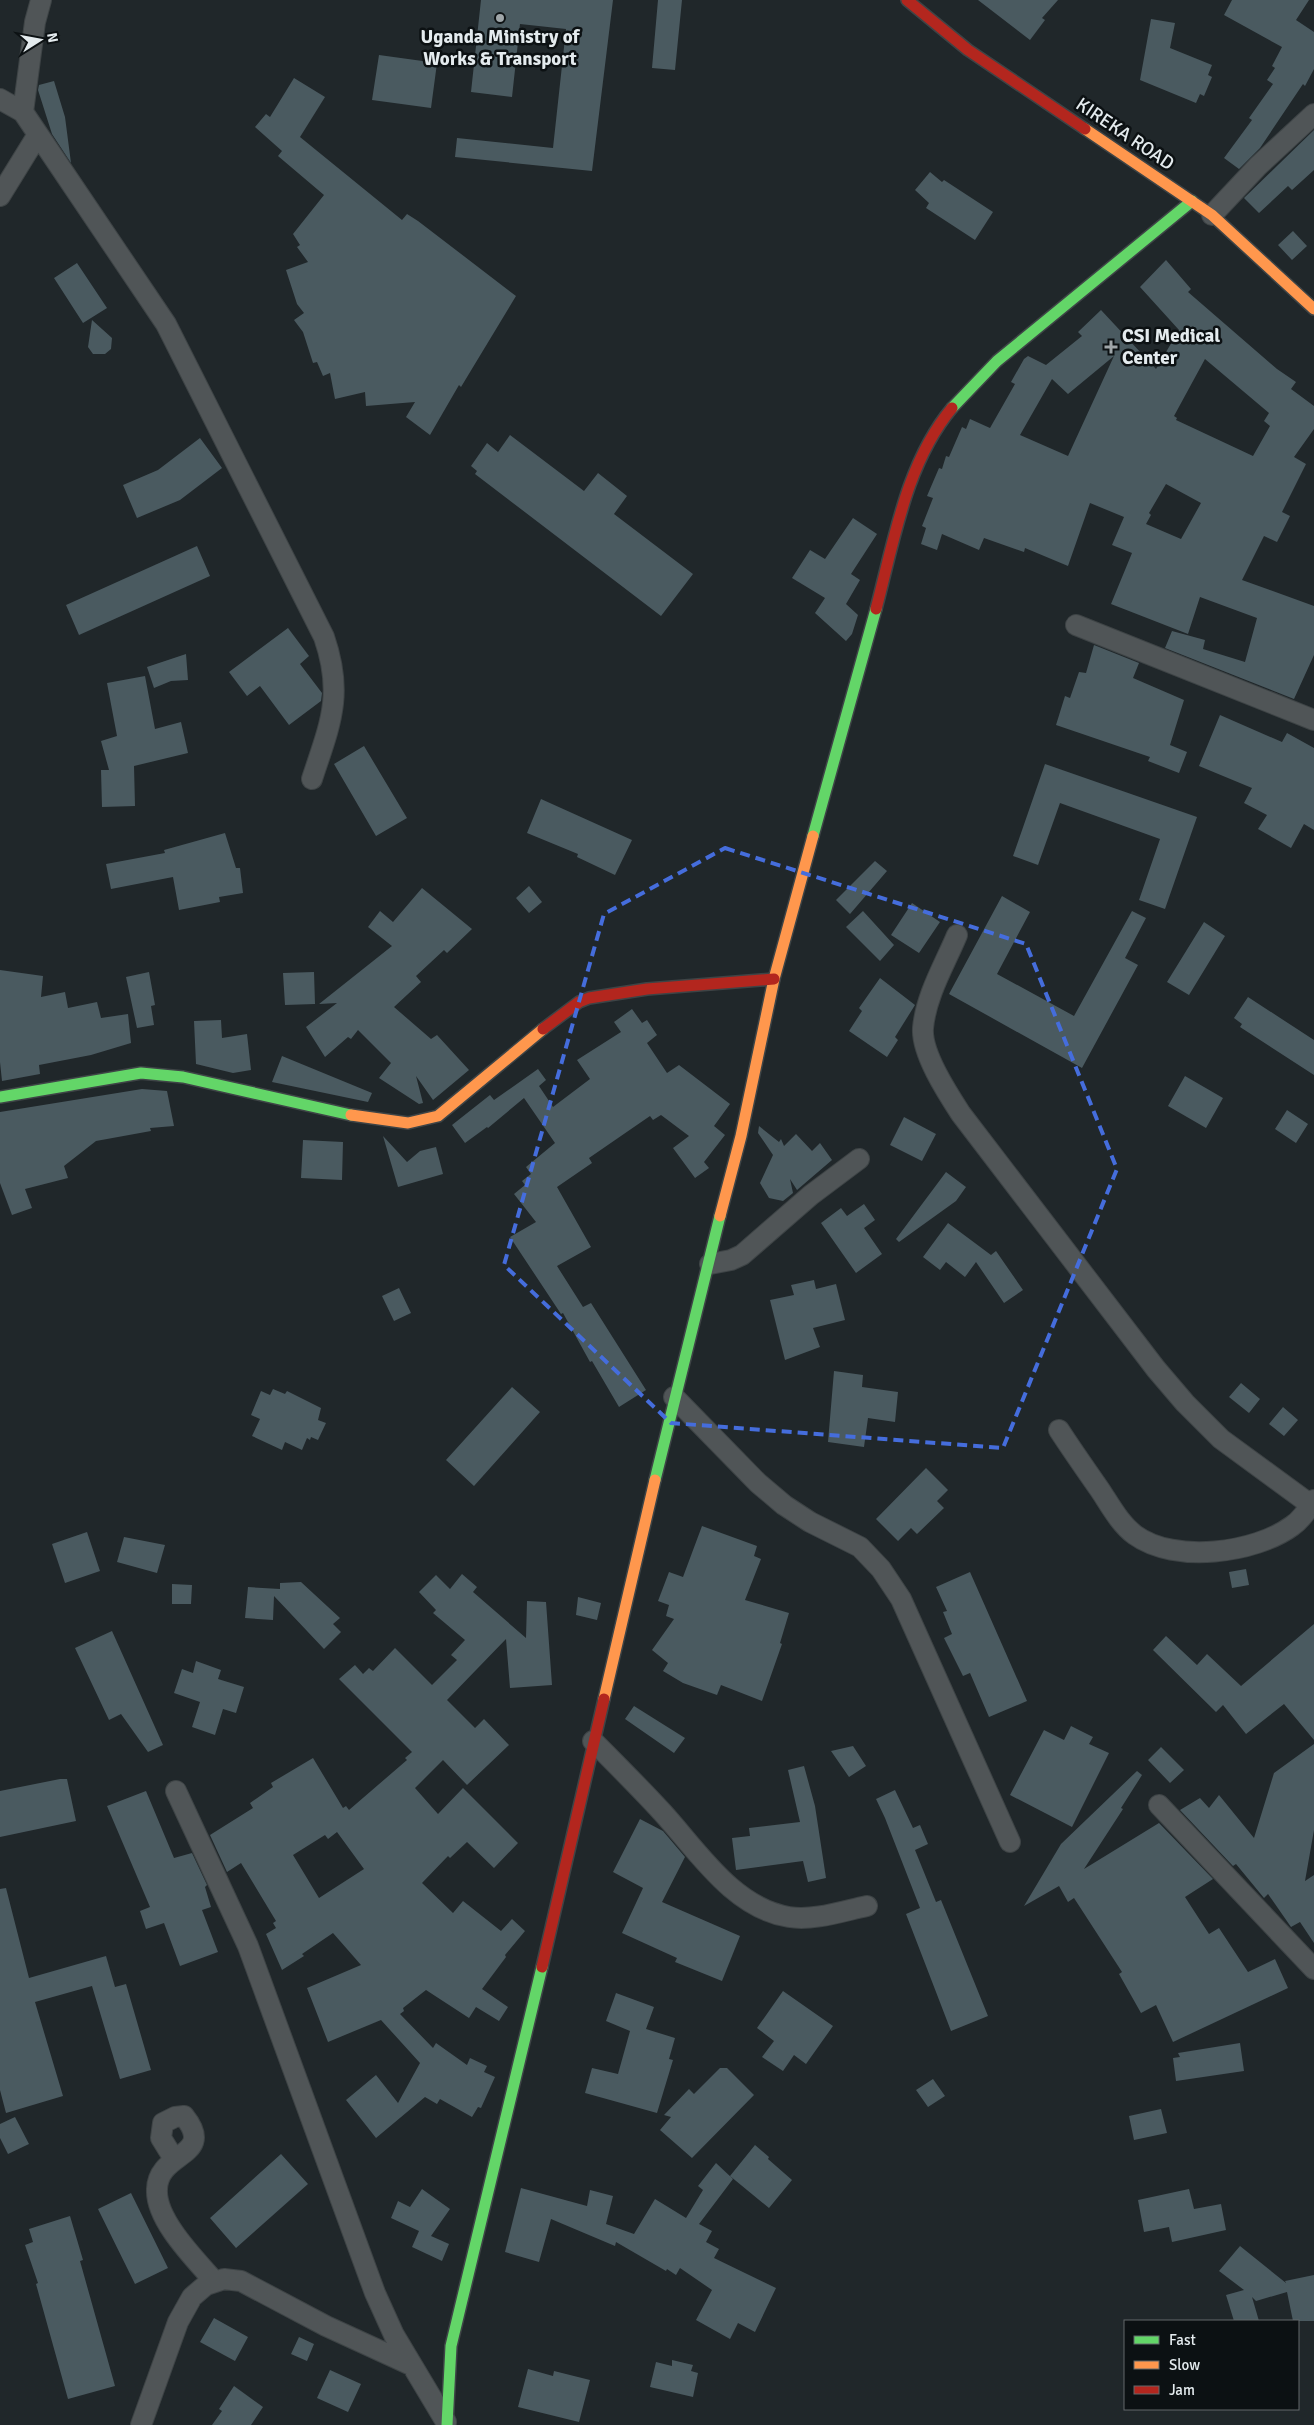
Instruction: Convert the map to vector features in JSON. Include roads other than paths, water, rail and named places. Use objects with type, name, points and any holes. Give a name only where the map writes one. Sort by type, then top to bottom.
[{"type":"street","points":[[22,112],[35,22],[41,0]]},
{"type":"street","name":"KIREKA ROAD","points":[[907,0],[968,50],[1212,215],[1314,309]]},
{"type":"street","points":[[0,99],[22,112],[166,324],[324,637],[334,672],[333,704],[328,729],[312,779]]},
{"type":"street","points":[[1212,215],[1258,166],[1314,114]]},
{"type":"street","points":[[0,196],[37,136]]},
{"type":"street","points":[[447,2424],[451,2346],[516,2078],[674,1398],[742,1136],[774,979],[909,487],[936,427],[964,393],[997,361],[1192,201]]},
{"type":"street","points":[[1076,625],[1314,720]]},
{"type":"street","points":[[957,934],[928,1003],[923,1030],[930,1057],[943,1085],[985,1145],[1185,1403],[1221,1439],[1312,1502],[1294,1525],[1274,1537],[1251,1544],[1220,1552],[1190,1552],[1162,1547],[1136,1535],[1117,1515],[1059,1430]]},
{"type":"street","points":[[0,1098],[141,1073],[184,1077],[274,1100],[379,1120],[408,1123],[423,1121],[438,1116],[526,1042],[579,1002],[589,998],[647,989],[774,979]]},
{"type":"street","points":[[710,1264],[731,1260],[742,1255],[811,1195],[860,1159]]},
{"type":"street","points":[[674,1398],[758,1482],[784,1505],[810,1522],[860,1547],[881,1569],[901,1599],[1010,1842]]},
{"type":"street","points":[[593,1741],[630,1778],[725,1882],[747,1900],[766,1910],[789,1917],[814,1917],[867,1906]]},
{"type":"street","points":[[176,1792],[248,1946],[375,2293],[394,2335],[447,2424]]},
{"type":"street","points":[[1159,1804],[1314,1970]]},
{"type":"street","points":[[174,2159],[161,2172],[156,2189],[160,2205],[176,2238],[215,2282]]},
{"type":"street","points":[[141,2425],[178,2322],[192,2297],[206,2284],[224,2279],[241,2282],[326,2326],[411,2365]]},
{"type":"place","name":"Uganda Ministry of Works & Transport","points":[[500,18]]},
{"type":"place","name":"CSI Medical Center","points":[[1111,347]]}]
